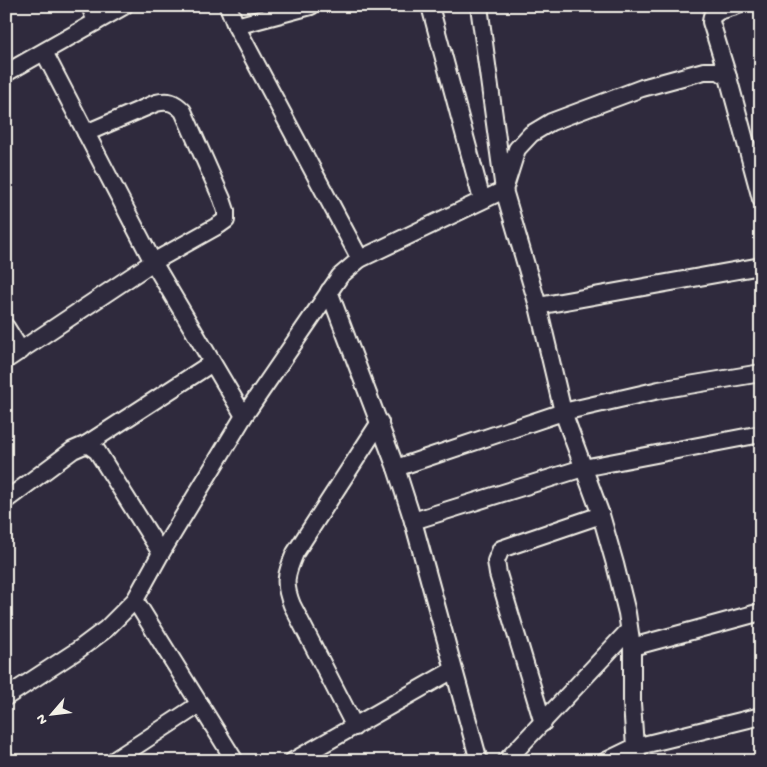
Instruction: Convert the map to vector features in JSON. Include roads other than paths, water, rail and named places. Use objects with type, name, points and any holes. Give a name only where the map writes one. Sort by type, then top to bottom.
[{"type":"street","points":[[90,6],[96,22]]},
{"type":"street","points":[[6,73],[124,6]]},
{"type":"street","points":[[228,6],[236,26],[360,259]]},
{"type":"street","points":[[236,26],[311,6]]},
{"type":"street","points":[[430,6],[482,200]]},
{"type":"street","points":[[479,6],[504,190],[538,306],[563,412],[601,515],[615,564],[630,638],[636,754]]},
{"type":"street","points":[[736,6],[719,11],[712,16],[711,22],[761,199]]},
{"type":"street","points":[[44,52],[153,262],[244,416]]},
{"type":"street","points":[[6,697],[78,650],[106,629],[135,600],[161,553],[244,416],[340,276],[360,259],[504,190],[517,149],[531,134],[551,122],[642,88],[704,71],[719,71],[728,77]]},
{"type":"street","points":[[6,360],[153,262],[226,220],[226,211],[222,199],[183,111],[176,103],[167,101],[156,104],[86,133]]},
{"type":"street","points":[[538,306],[761,266]]},
{"type":"street","points":[[329,291],[380,422],[413,521],[479,761]]},
{"type":"street","points":[[6,327],[21,351]]},
{"type":"street","points":[[6,500],[73,450],[87,444],[212,363]]},
{"type":"street","points":[[396,468],[563,412],[660,390],[761,373]]},
{"type":"street","points":[[355,727],[286,590],[288,571],[296,553],[380,422]]},
{"type":"street","points":[[413,521],[583,468],[761,434]]},
{"type":"street","points":[[87,444],[97,451],[161,553]]},
{"type":"street","points":[[543,724],[496,562],[501,549],[601,515]]},
{"type":"street","points":[[135,600],[235,761]]},
{"type":"street","points":[[506,761],[630,638],[761,612]]},
{"type":"street","points":[[293,761],[453,670]]},
{"type":"street","points":[[113,761],[200,704]]},
{"type":"street","points":[[606,761],[636,754],[761,716]]}]
